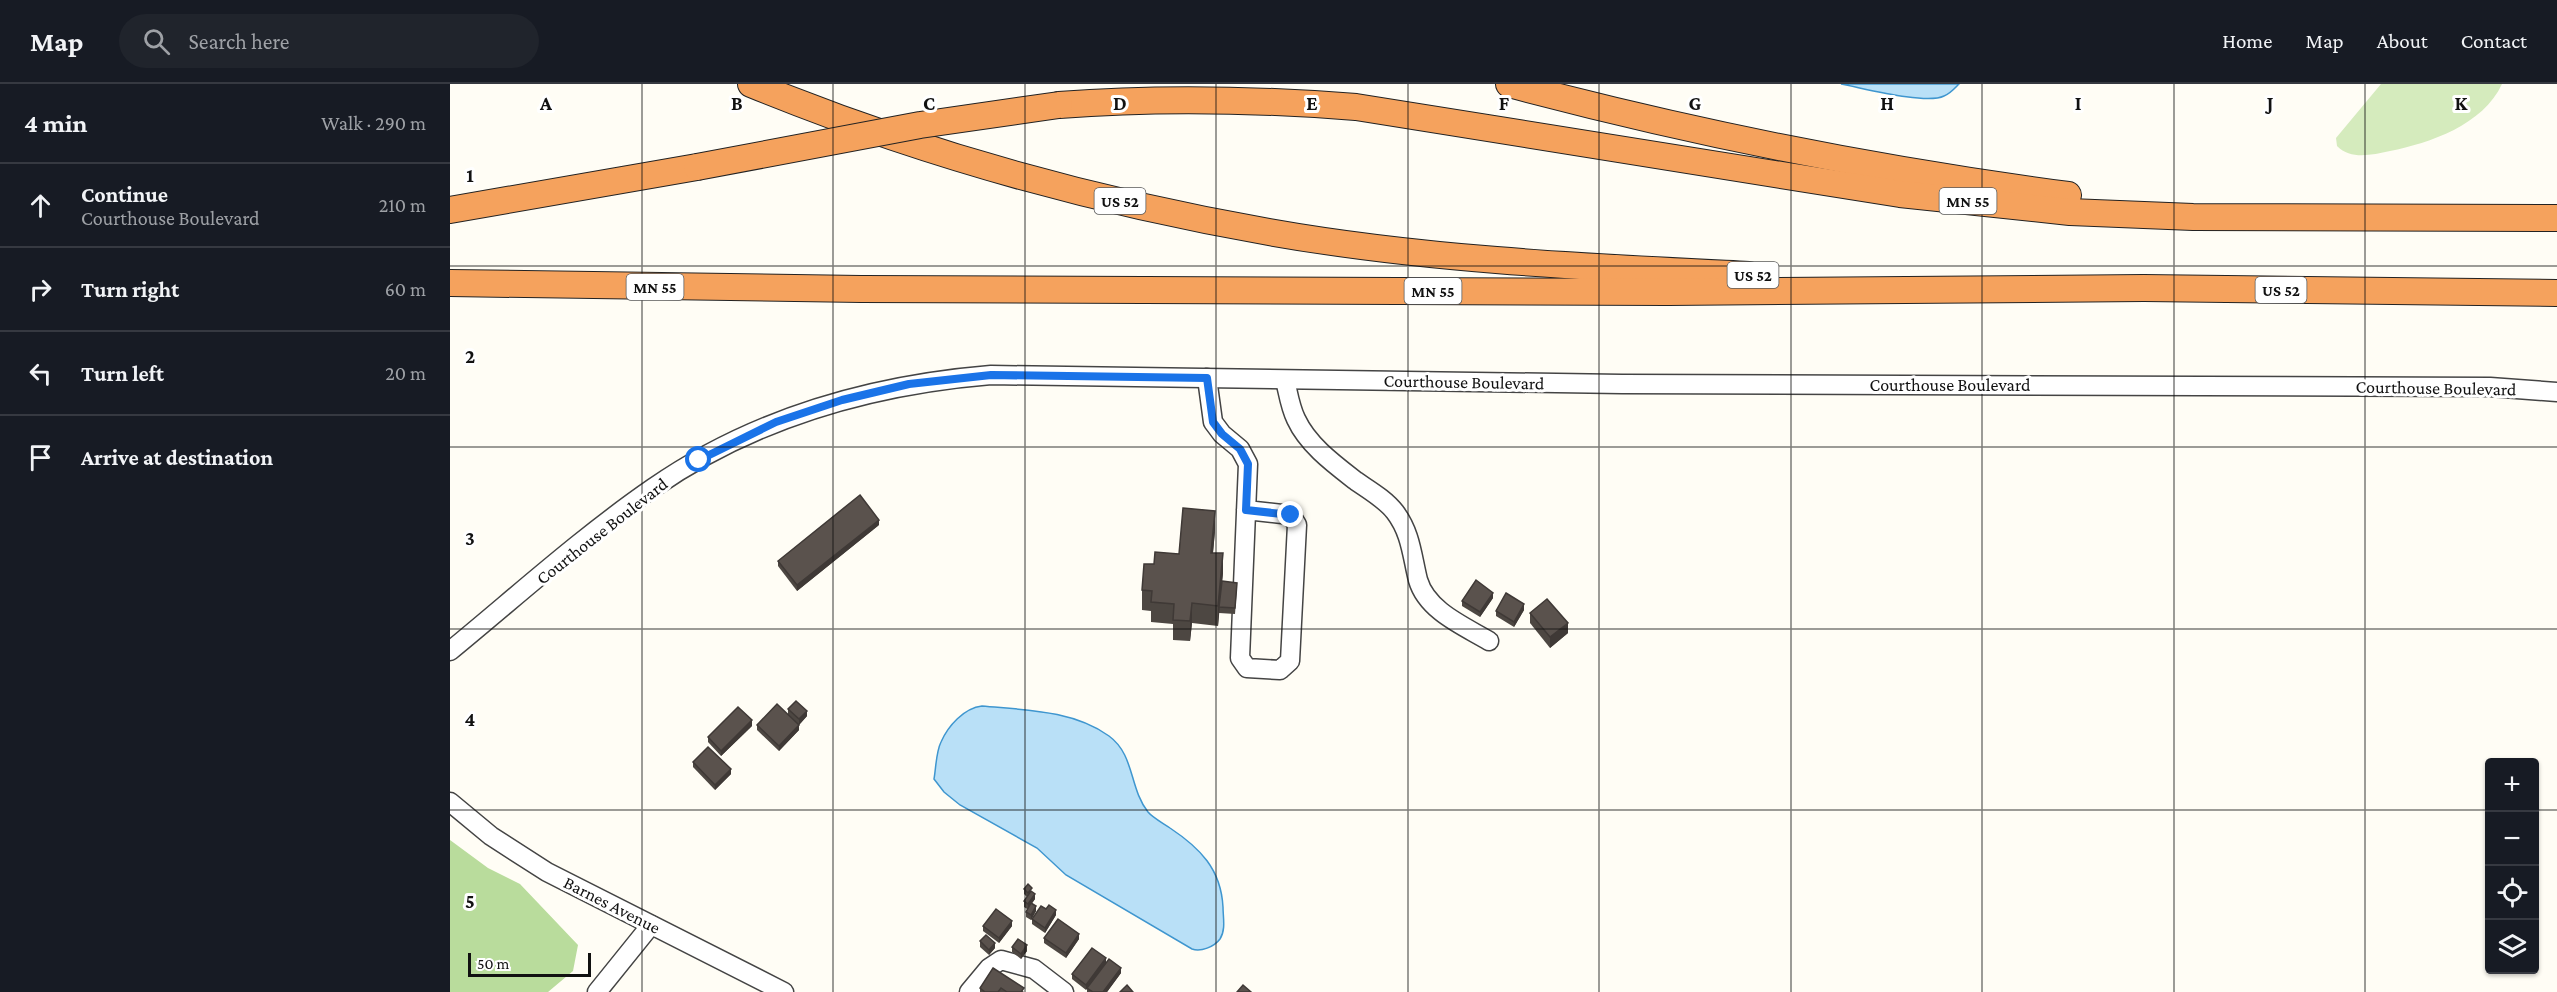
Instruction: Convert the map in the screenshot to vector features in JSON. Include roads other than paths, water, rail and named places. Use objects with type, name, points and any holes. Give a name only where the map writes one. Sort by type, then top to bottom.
[{"type":"highway","name":"US 52","points":[[751,84],[840,119],[986,166],[1128,203],[1270,233],[1503,261],[2004,288],[2557,293]]},
{"type":"highway","points":[[1509,84],[1664,123],[1909,172],[2104,199],[2280,216],[2557,219]]},
{"type":"highway","name":"MN 55","points":[[450,210],[941,121],[1059,105],[1203,98],[1346,106],[1900,194],[2070,212],[2193,217],[2280,216]]},
{"type":"highway","name":"MN 55","points":[[450,283],[837,289],[1668,292],[2004,288]]},
{"type":"street","name":"Courthouse Boulevard","points":[[450,651],[654,487],[699,460],[776,422],[875,391],[943,379],[991,375],[1646,384],[2490,387],[2557,392]]},
{"type":"street","points":[[1207,378],[1213,422],[1222,434],[1240,449],[1248,464],[1246,510],[1240,658],[1247,668],[1280,670],[1290,661],[1297,525],[1291,515],[1246,510]]},
{"type":"street","points":[[1285,380],[1296,419],[1307,437],[1339,468],[1393,509],[1402,522],[1410,540],[1419,581],[1432,604],[1489,641]]},
{"type":"street","name":"Barnes Avenue","points":[[450,802],[491,836],[573,886],[784,992]]},
{"type":"street","points":[[597,992],[651,925]]},
{"type":"street","points":[[969,992],[989,968],[1001,960],[1034,969],[1064,992]]},
{"type":"water","points":[[1841,84],[1959,84],[1944,96],[1923,98],[1894,95]]},
{"type":"water","points":[[982,706],[1031,710],[1064,716],[1095,727],[1109,736],[1128,762],[1142,803],[1148,812],[1191,843],[1213,871],[1218,881],[1223,907],[1224,923],[1220,939],[1203,949],[1192,949],[1066,875],[1037,848],[960,805],[944,792],[934,779],[939,746],[957,719],[969,710]]}]
